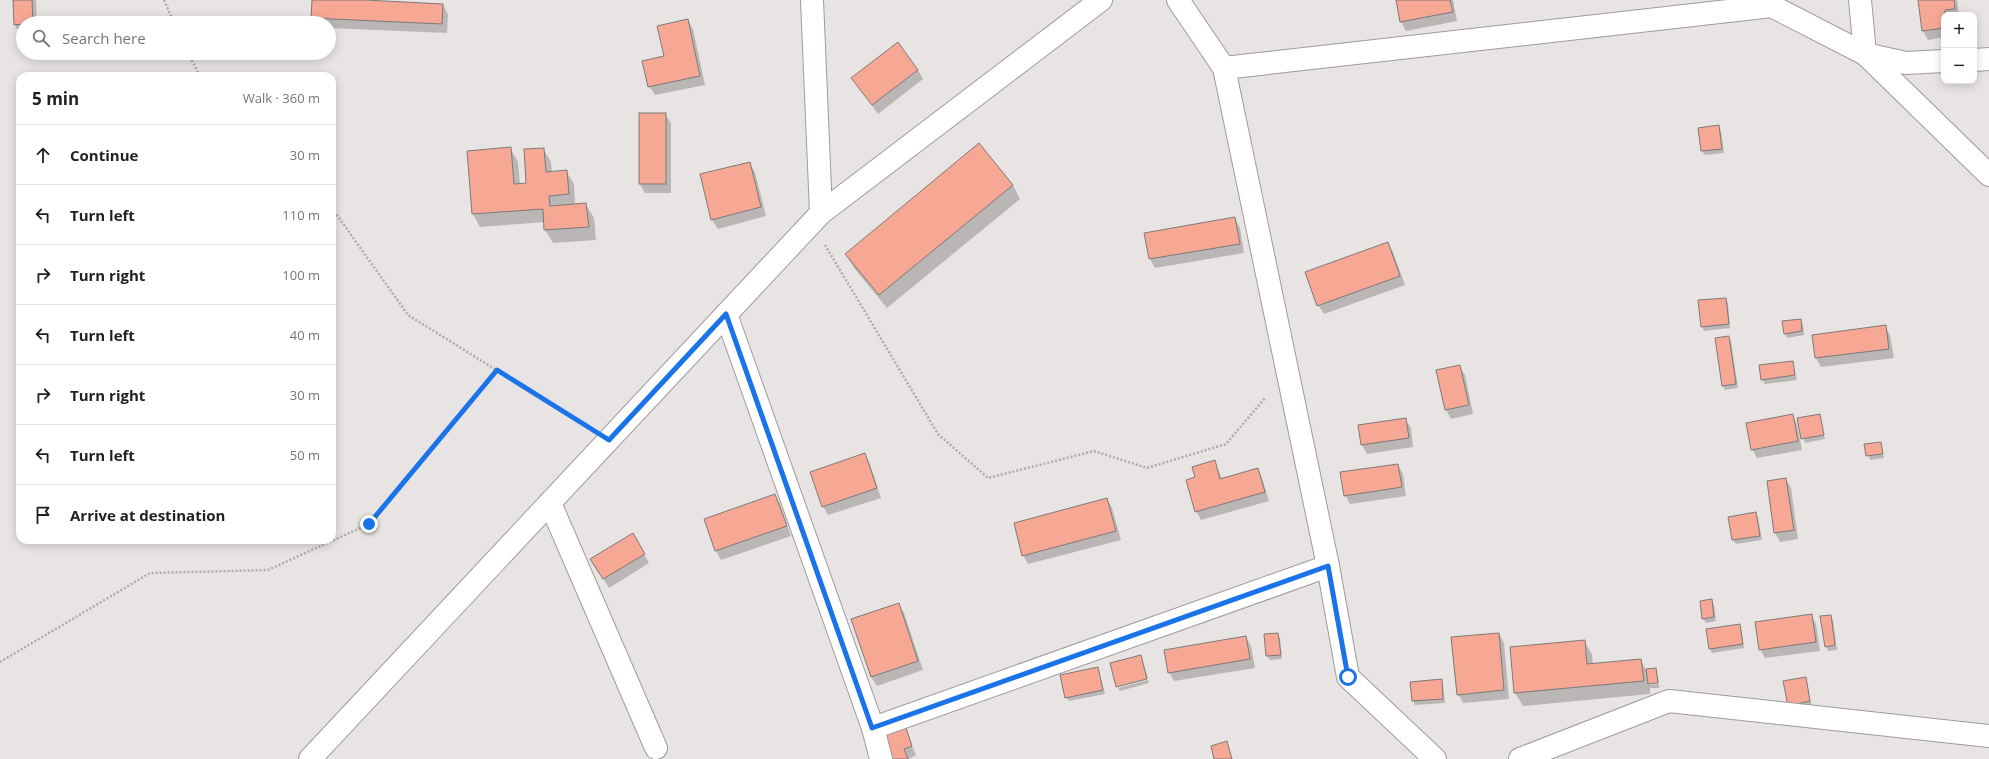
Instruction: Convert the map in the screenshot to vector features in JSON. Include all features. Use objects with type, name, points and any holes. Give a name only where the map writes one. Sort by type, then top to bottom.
[{"type":"street","points":[[812,0],[816,218]]},
{"type":"street","points":[[310,759],[816,218],[1101,0]]},
{"type":"street","points":[[1178,0],[1224,68],[1328,566],[1348,677],[1435,759]]},
{"type":"street","points":[[1860,0],[1865,54],[1989,175]]},
{"type":"street","points":[[1224,68],[1766,3],[1865,54],[1906,63],[1941,61]]},
{"type":"street","points":[[1977,60],[1989,59]]},
{"type":"street","points":[[726,314],[872,728],[881,759]]},
{"type":"street","points":[[550,503],[656,748]]},
{"type":"street","points":[[872,728],[1328,566]]},
{"type":"street","points":[[1520,759],[1669,701],[1989,736]]},
{"type":"path","points":[[164,0],[171,16]]},
{"type":"path","points":[[192,60],[198,72]]},
{"type":"path","points":[[336,214],[408,315],[609,440]]},
{"type":"path","points":[[816,218],[938,434],[988,478],[1094,450],[1147,468],[1226,444],[1288,372]]},
{"type":"path","points":[[336,539],[369,524],[497,370]]},
{"type":"path","points":[[0,662],[150,574],[268,570],[325,544]]},
{"type":"building","points":[[13,0],[32,0],[33,16],[16,16],[16,25],[14,25]]},
{"type":"building","points":[[312,0],[365,0],[443,4],[442,24],[336,19],[336,16],[311,16]]},
{"type":"building","points":[[1396,0],[1450,0],[1453,12],[1400,22]]},
{"type":"building","points":[[1918,0],[1954,0],[1955,9],[1941,12],[1941,28],[1922,31]]},
{"type":"building","points":[[688,19],[700,76],[648,87],[642,61],[664,56],[657,26]]},
{"type":"building","points":[[898,42],[918,70],[872,105],[851,78]]},
{"type":"building","points":[[639,113],[666,113],[666,184],[639,184]]},
{"type":"building","points":[[1719,125],[1722,149],[1701,151],[1698,128]]},
{"type":"building","points":[[979,143],[1013,185],[879,295],[845,254]]},
{"type":"building","points":[[511,147],[514,184],[526,183],[524,149],[544,148],[546,172],[567,170],[569,194],[549,196],[550,206],[586,203],[589,227],[544,230],[543,209],[472,214],[467,151]]},
{"type":"building","points":[[750,162],[761,207],[711,220],[700,174]]},
{"type":"building","points":[[1235,217],[1240,244],[1149,259],[1144,233]]},
{"type":"building","points":[[1388,242],[1400,276],[1317,306],[1305,272]]},
{"type":"building","points":[[1726,298],[1729,324],[1701,327],[1698,300]]},
{"type":"building","points":[[1801,319],[1802,331],[1784,334],[1782,321]]},
{"type":"building","points":[[1886,325],[1889,349],[1815,358],[1812,335]]},
{"type":"building","points":[[1729,336],[1736,384],[1722,386],[1715,338]]},
{"type":"building","points":[[1793,361],[1795,375],[1761,380],[1759,365]]},
{"type":"building","points":[[1460,365],[1469,405],[1445,410],[1436,370]]},
{"type":"building","points":[[1793,414],[1798,441],[1751,450],[1746,423]]},
{"type":"building","points":[[1820,414],[1824,435],[1801,439],[1797,418]]},
{"type":"building","points":[[1406,418],[1409,438],[1361,445],[1358,425]]},
{"type":"building","points":[[1881,442],[1883,454],[1866,456],[1864,444]]},
{"type":"building","points":[[865,453],[877,488],[822,507],[810,472]]},
{"type":"building","points":[[1215,460],[1220,479],[1258,468],[1265,492],[1195,512],[1186,480],[1195,477],[1192,467]]},
{"type":"building","points":[[1398,464],[1402,487],[1344,496],[1340,472]]},
{"type":"building","points":[[1786,478],[1794,530],[1774,533],[1767,481]]},
{"type":"building","points":[[775,494],[787,526],[715,551],[704,519]]},
{"type":"building","points":[[1107,498],[1116,531],[1022,556],[1014,523]]},
{"type":"building","points":[[1756,512],[1760,536],[1732,540],[1728,517]]},
{"type":"building","points":[[633,533],[645,554],[603,579],[590,559]]},
{"type":"building","points":[[1712,599],[1714,617],[1702,619],[1700,601]]},
{"type":"building","points":[[899,603],[918,661],[871,677],[851,619]]},
{"type":"building","points":[[1812,614],[1816,642],[1759,650],[1755,622]]},
{"type":"building","points":[[1831,615],[1835,645],[1825,647],[1820,616]]},
{"type":"building","points":[[1740,624],[1743,644],[1709,649],[1706,629]]},
{"type":"building","points":[[1278,633],[1281,655],[1266,656],[1264,634]]},
{"type":"building","points":[[1499,633],[1504,690],[1457,695],[1451,637]]},
{"type":"building","points":[[1246,636],[1250,659],[1168,673],[1164,650]]},
{"type":"building","points":[[1585,640],[1587,664],[1641,659],[1644,681],[1514,693],[1510,647]]},
{"type":"building","points":[[1141,655],[1147,679],[1116,687],[1110,663]]},
{"type":"building","points":[[1098,667],[1103,690],[1065,698],[1060,675]]},
{"type":"building","points":[[1656,668],[1658,683],[1648,684],[1646,669]]},
{"type":"building","points":[[1806,677],[1810,701],[1788,706],[1783,681]]},
{"type":"building","points":[[1442,679],[1443,699],[1412,701],[1410,682]]},
{"type":"building","points":[[905,725],[912,746],[904,749],[908,759],[890,759],[882,734]]},
{"type":"building","points":[[1227,741],[1232,759],[1214,759],[1211,746]]},
{"type":"route","points":[[369,524],[497,370],[609,440],[726,314],[872,728],[1328,566],[1348,677]]}]
